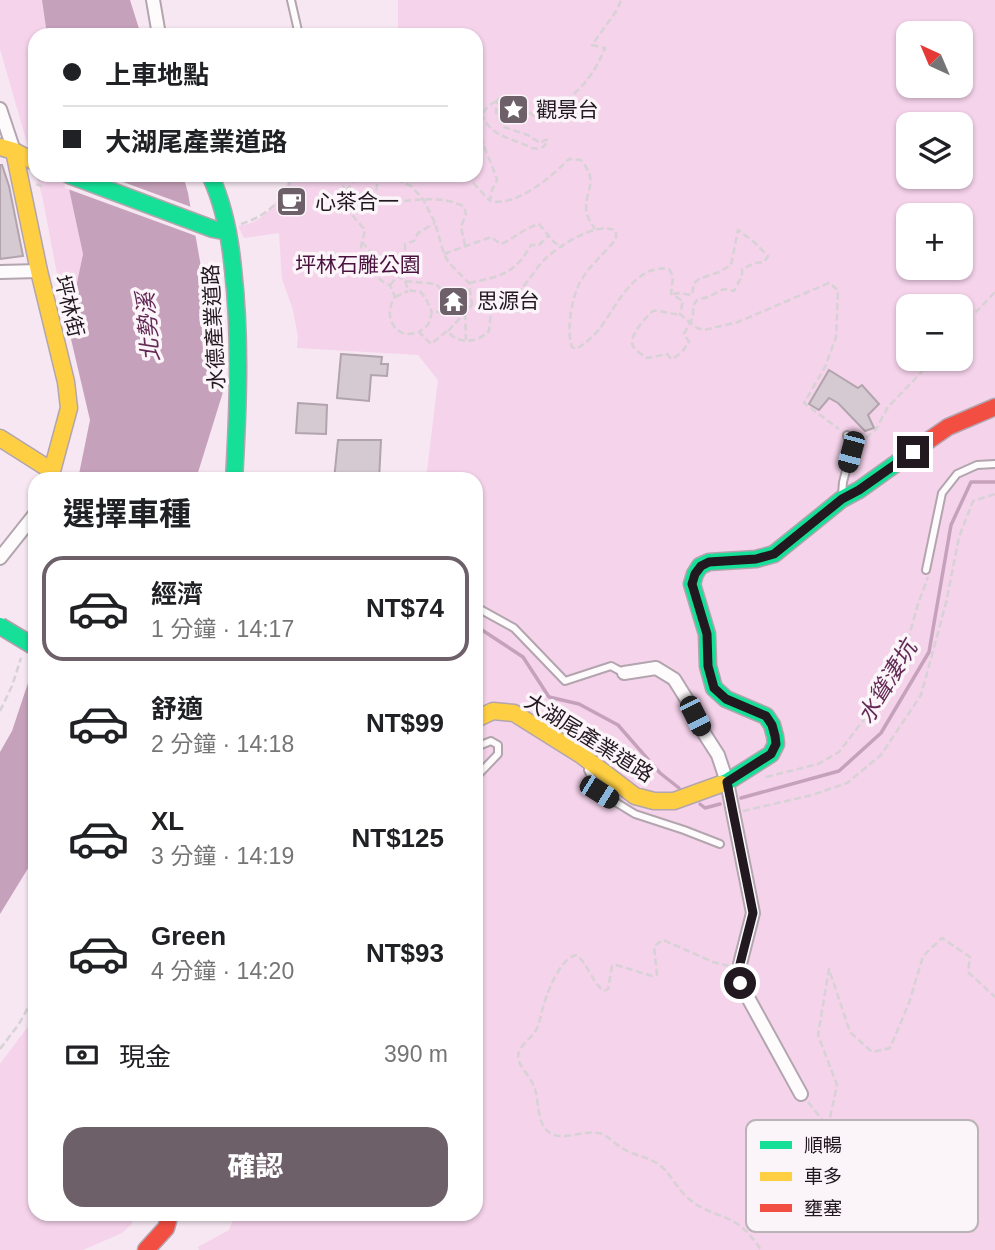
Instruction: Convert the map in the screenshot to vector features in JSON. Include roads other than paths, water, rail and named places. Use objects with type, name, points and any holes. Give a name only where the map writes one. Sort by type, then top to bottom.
[{"type":"street","points":[[153,0],[158,28]]},
{"type":"street","points":[[0,109],[7,149],[28,159]]},
{"type":"street","name":"坪林街","points":[[7,149],[66,382],[69,408],[52,472]]},
{"type":"street","points":[[88,182],[214,229],[228,229]]},
{"type":"street","name":"水德產業道路","points":[[214,182],[220,193],[228,229],[237,294],[239,377],[234,472]]},
{"type":"street","points":[[0,272],[38,271]]},
{"type":"street","name":"大湖尾產業道路","points":[[483,716],[493,711],[514,713],[581,755],[635,796],[654,801],[674,801],[727,782],[771,754],[776,744],[775,736],[766,716],[726,699],[714,688],[708,666],[707,634],[692,584],[695,574],[701,566],[709,562],[756,559],[774,554],[842,499],[859,490],[948,427],[995,407]]},
{"type":"street","points":[[0,438],[47,472]]},
{"type":"street","points":[[0,558],[28,523]]},
{"type":"street","points":[[0,548],[18,537]]},
{"type":"street","points":[[0,626],[28,649]]},
{"type":"street","points":[[624,673],[656,668],[674,679],[718,755],[727,782],[753,913],[740,964],[740,983],[801,1094]]},
{"type":"street","points":[[146,1250],[166,1228],[168,1221]]},
{"type":"lane","points":[[291,0],[297,28]]},
{"type":"lane","points":[[842,499],[843,482],[851,452],[847,435]]},
{"type":"lane","points":[[929,570],[942,493],[957,474],[977,465],[995,464]]},
{"type":"lane","points":[[483,611],[514,628],[565,681],[611,666],[624,673]]},
{"type":"lane","points":[[483,744],[491,741],[499,750],[483,770]]},
{"type":"lane","points":[[581,755],[599,792],[635,814],[720,844]]},
{"type":"water","points":[[42,0],[130,0],[139,28],[46,28]]},
{"type":"water","name":"北勢溪","points":[[68,182],[185,182],[223,392],[198,472],[79,472],[90,420],[63,305],[74,297],[83,254]]},
{"type":"water","points":[[28,683],[28,868],[0,914],[0,752],[12,731]]},
{"type":"waterway","name":"水聳淒坑","points":[[741,798],[839,771],[881,733],[929,652],[951,525],[971,482],[995,482]]},
{"type":"waterway","name":"水聳淒坑","points":[[483,631],[523,657],[549,697],[579,704],[618,725],[660,773],[679,788]]},
{"type":"waterway","name":"水聳淒坑","points":[[700,804],[705,808],[720,804]]},
{"type":"place","name":"觀景台","points":[[513,110]]},
{"type":"place","name":"心茶合一","points":[[292,202]]},
{"type":"place","name":"思源台","points":[[454,301]]},
{"type":"park label","name":"坪林石雕公園","points":[[358,265]]}]
